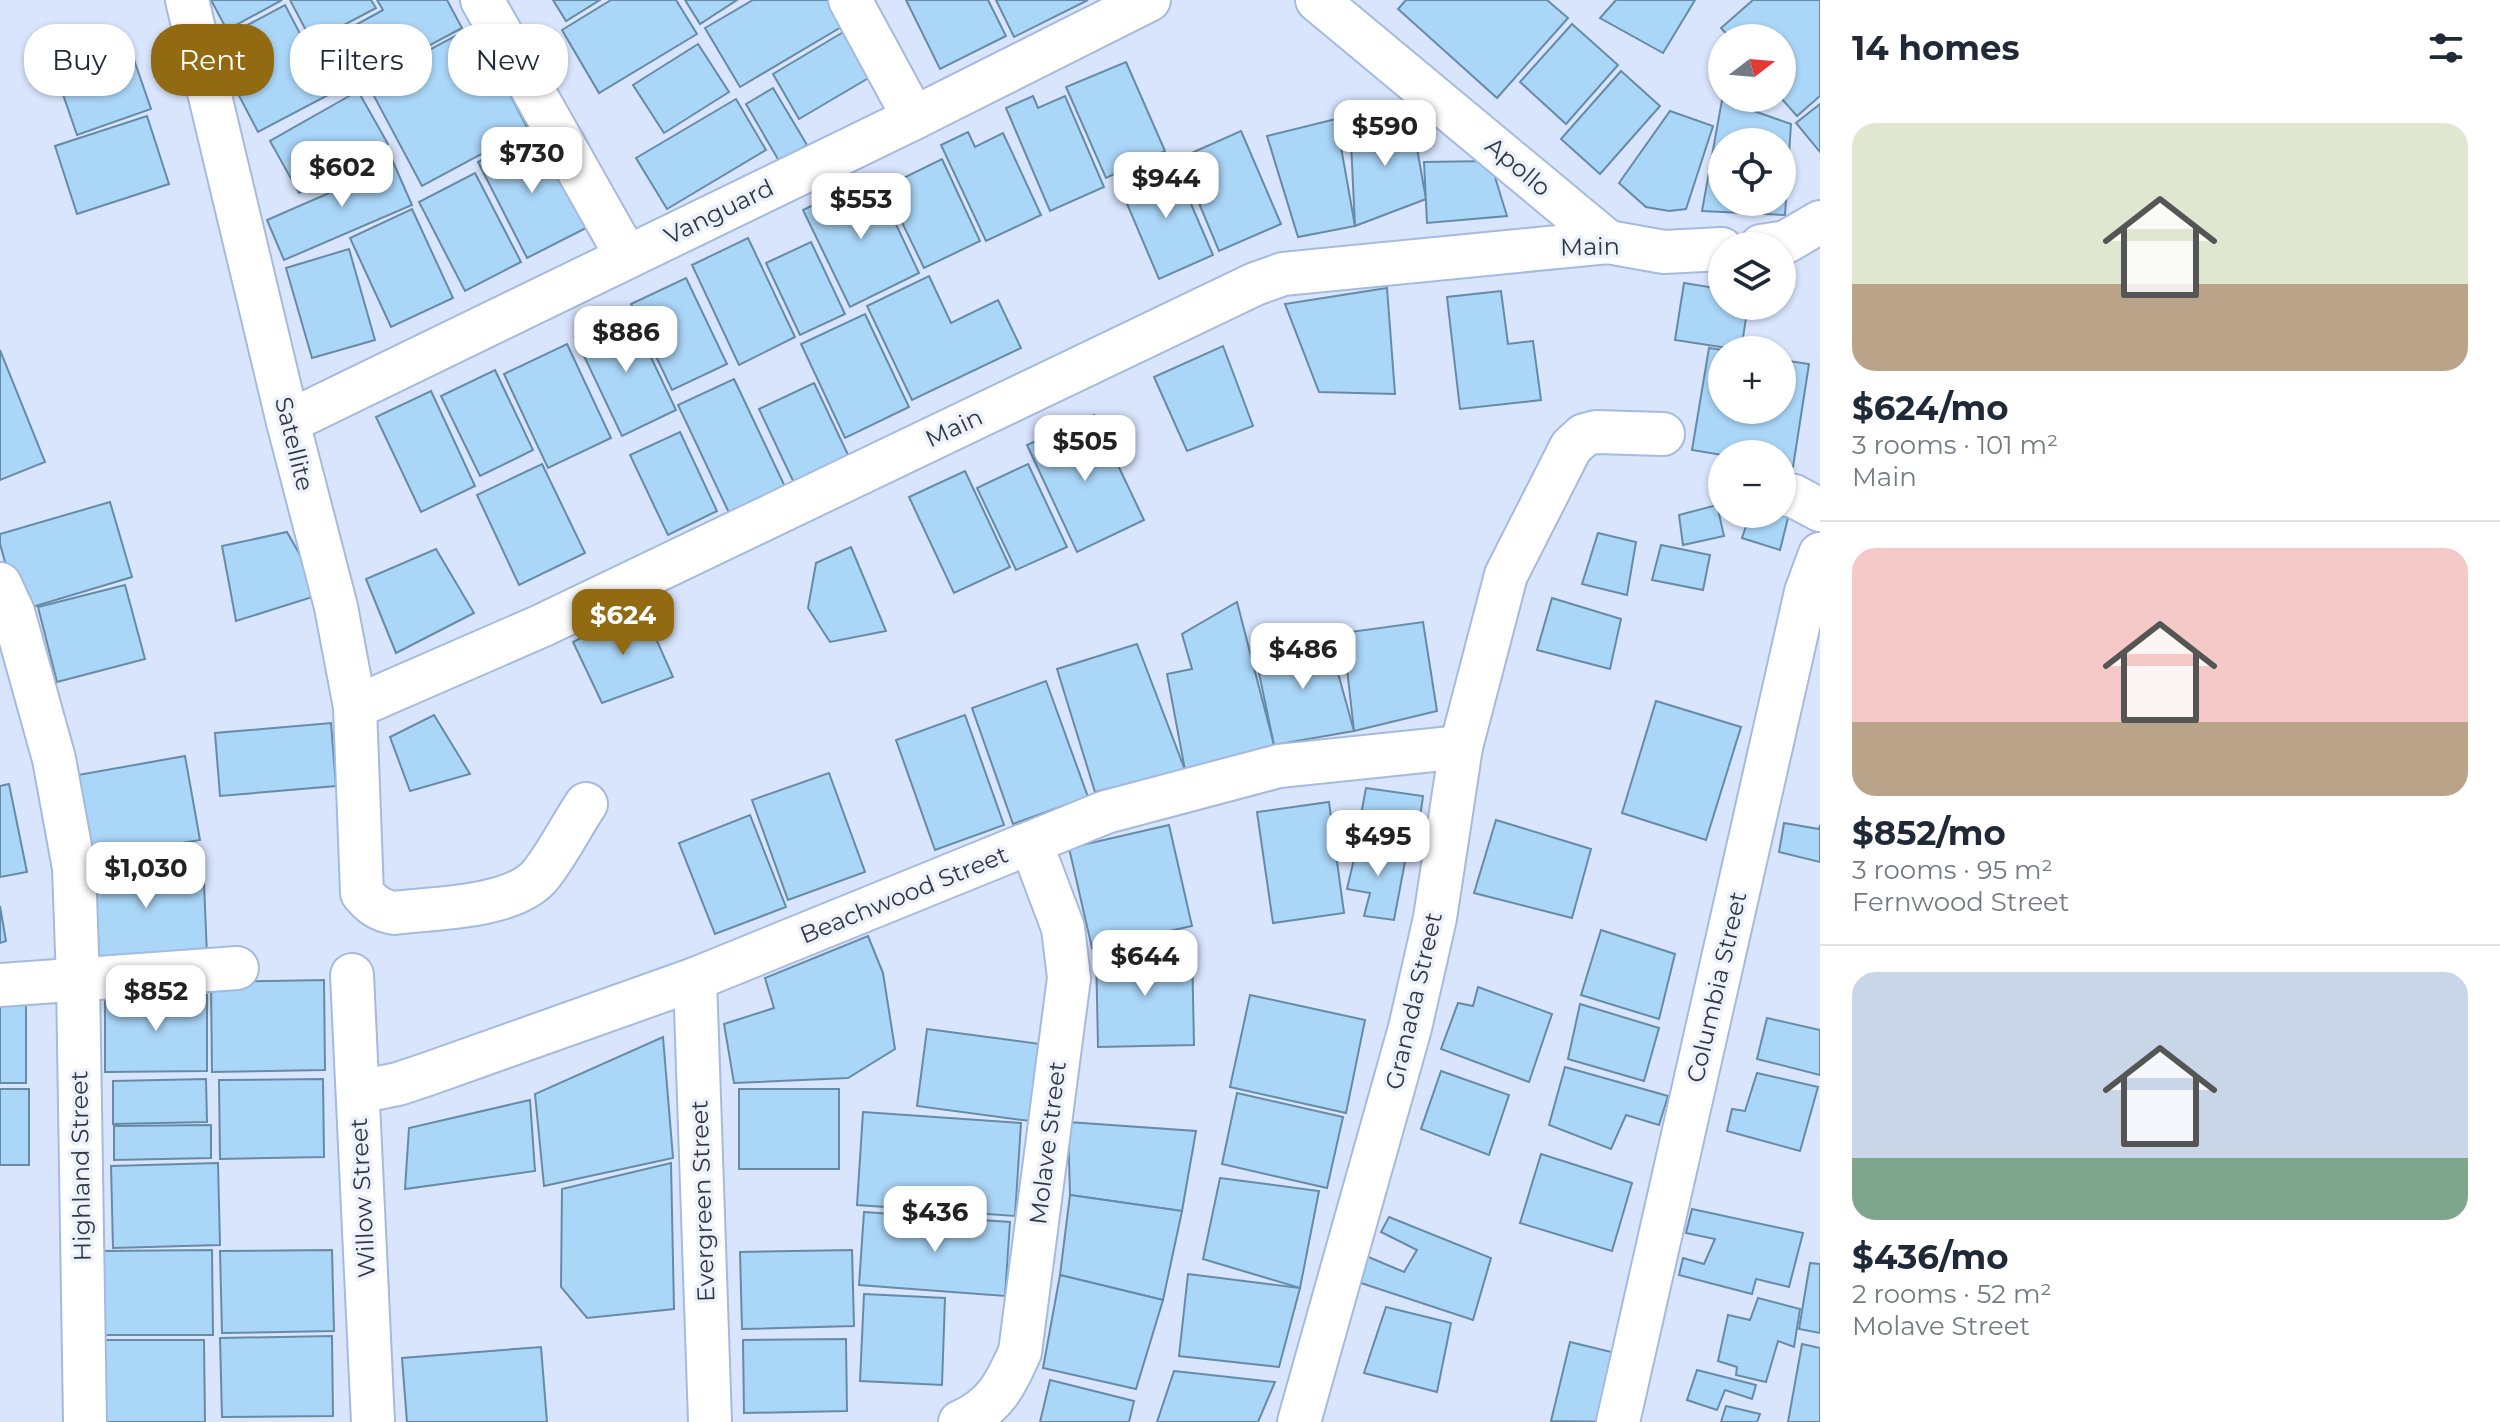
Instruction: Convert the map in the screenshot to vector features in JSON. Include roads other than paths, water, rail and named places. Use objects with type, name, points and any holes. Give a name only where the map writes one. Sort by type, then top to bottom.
[{"type":"street","name":"Satellite","points":[[187,0],[288,422],[336,607],[355,707],[362,893],[381,911],[394,913],[485,902],[515,892],[538,878],[586,804]]},
{"type":"street","points":[[482,0],[627,257]]},
{"type":"street","points":[[850,0],[914,118]]},
{"type":"street","name":"Vanguard","points":[[288,422],[914,118],[1149,0]]},
{"type":"street","name":"Apollo","points":[[1317,0],[1608,242]]},
{"type":"street","points":[[1796,236],[1820,222]]},
{"type":"street","name":"Main","points":[[355,707],[541,626],[1255,284],[1283,274],[1608,242],[1664,252],[1708,250]]},
{"type":"street","name":"Granada Street","points":[[1300,1422],[1410,1028],[1435,918],[1461,747],[1506,575],[1571,447],[1584,435],[1596,432],[1663,434]]},
{"type":"street","points":[[1796,497],[1820,510]]},
{"type":"street","name":"Columbia Street","points":[[1618,1422],[1802,607],[1820,554]]},
{"type":"street","name":"Highland Street","points":[[0,584],[13,612],[54,759],[74,868],[85,1422]]},
{"type":"street","name":"Beachwood Street","points":[[358,1092],[413,1079],[695,979],[1106,812],[1279,766],[1461,747]]},
{"type":"street","name":"Molave Street","points":[[960,1422],[979,1414],[1003,1388],[1020,1352],[1069,978],[1063,928],[1031,843]]},
{"type":"street","points":[[0,985],[237,968]]},
{"type":"street","name":"Willow Street","points":[[352,975],[373,1422]]},
{"type":"street","name":"Evergreen Street","points":[[695,979],[710,1422]]}]
